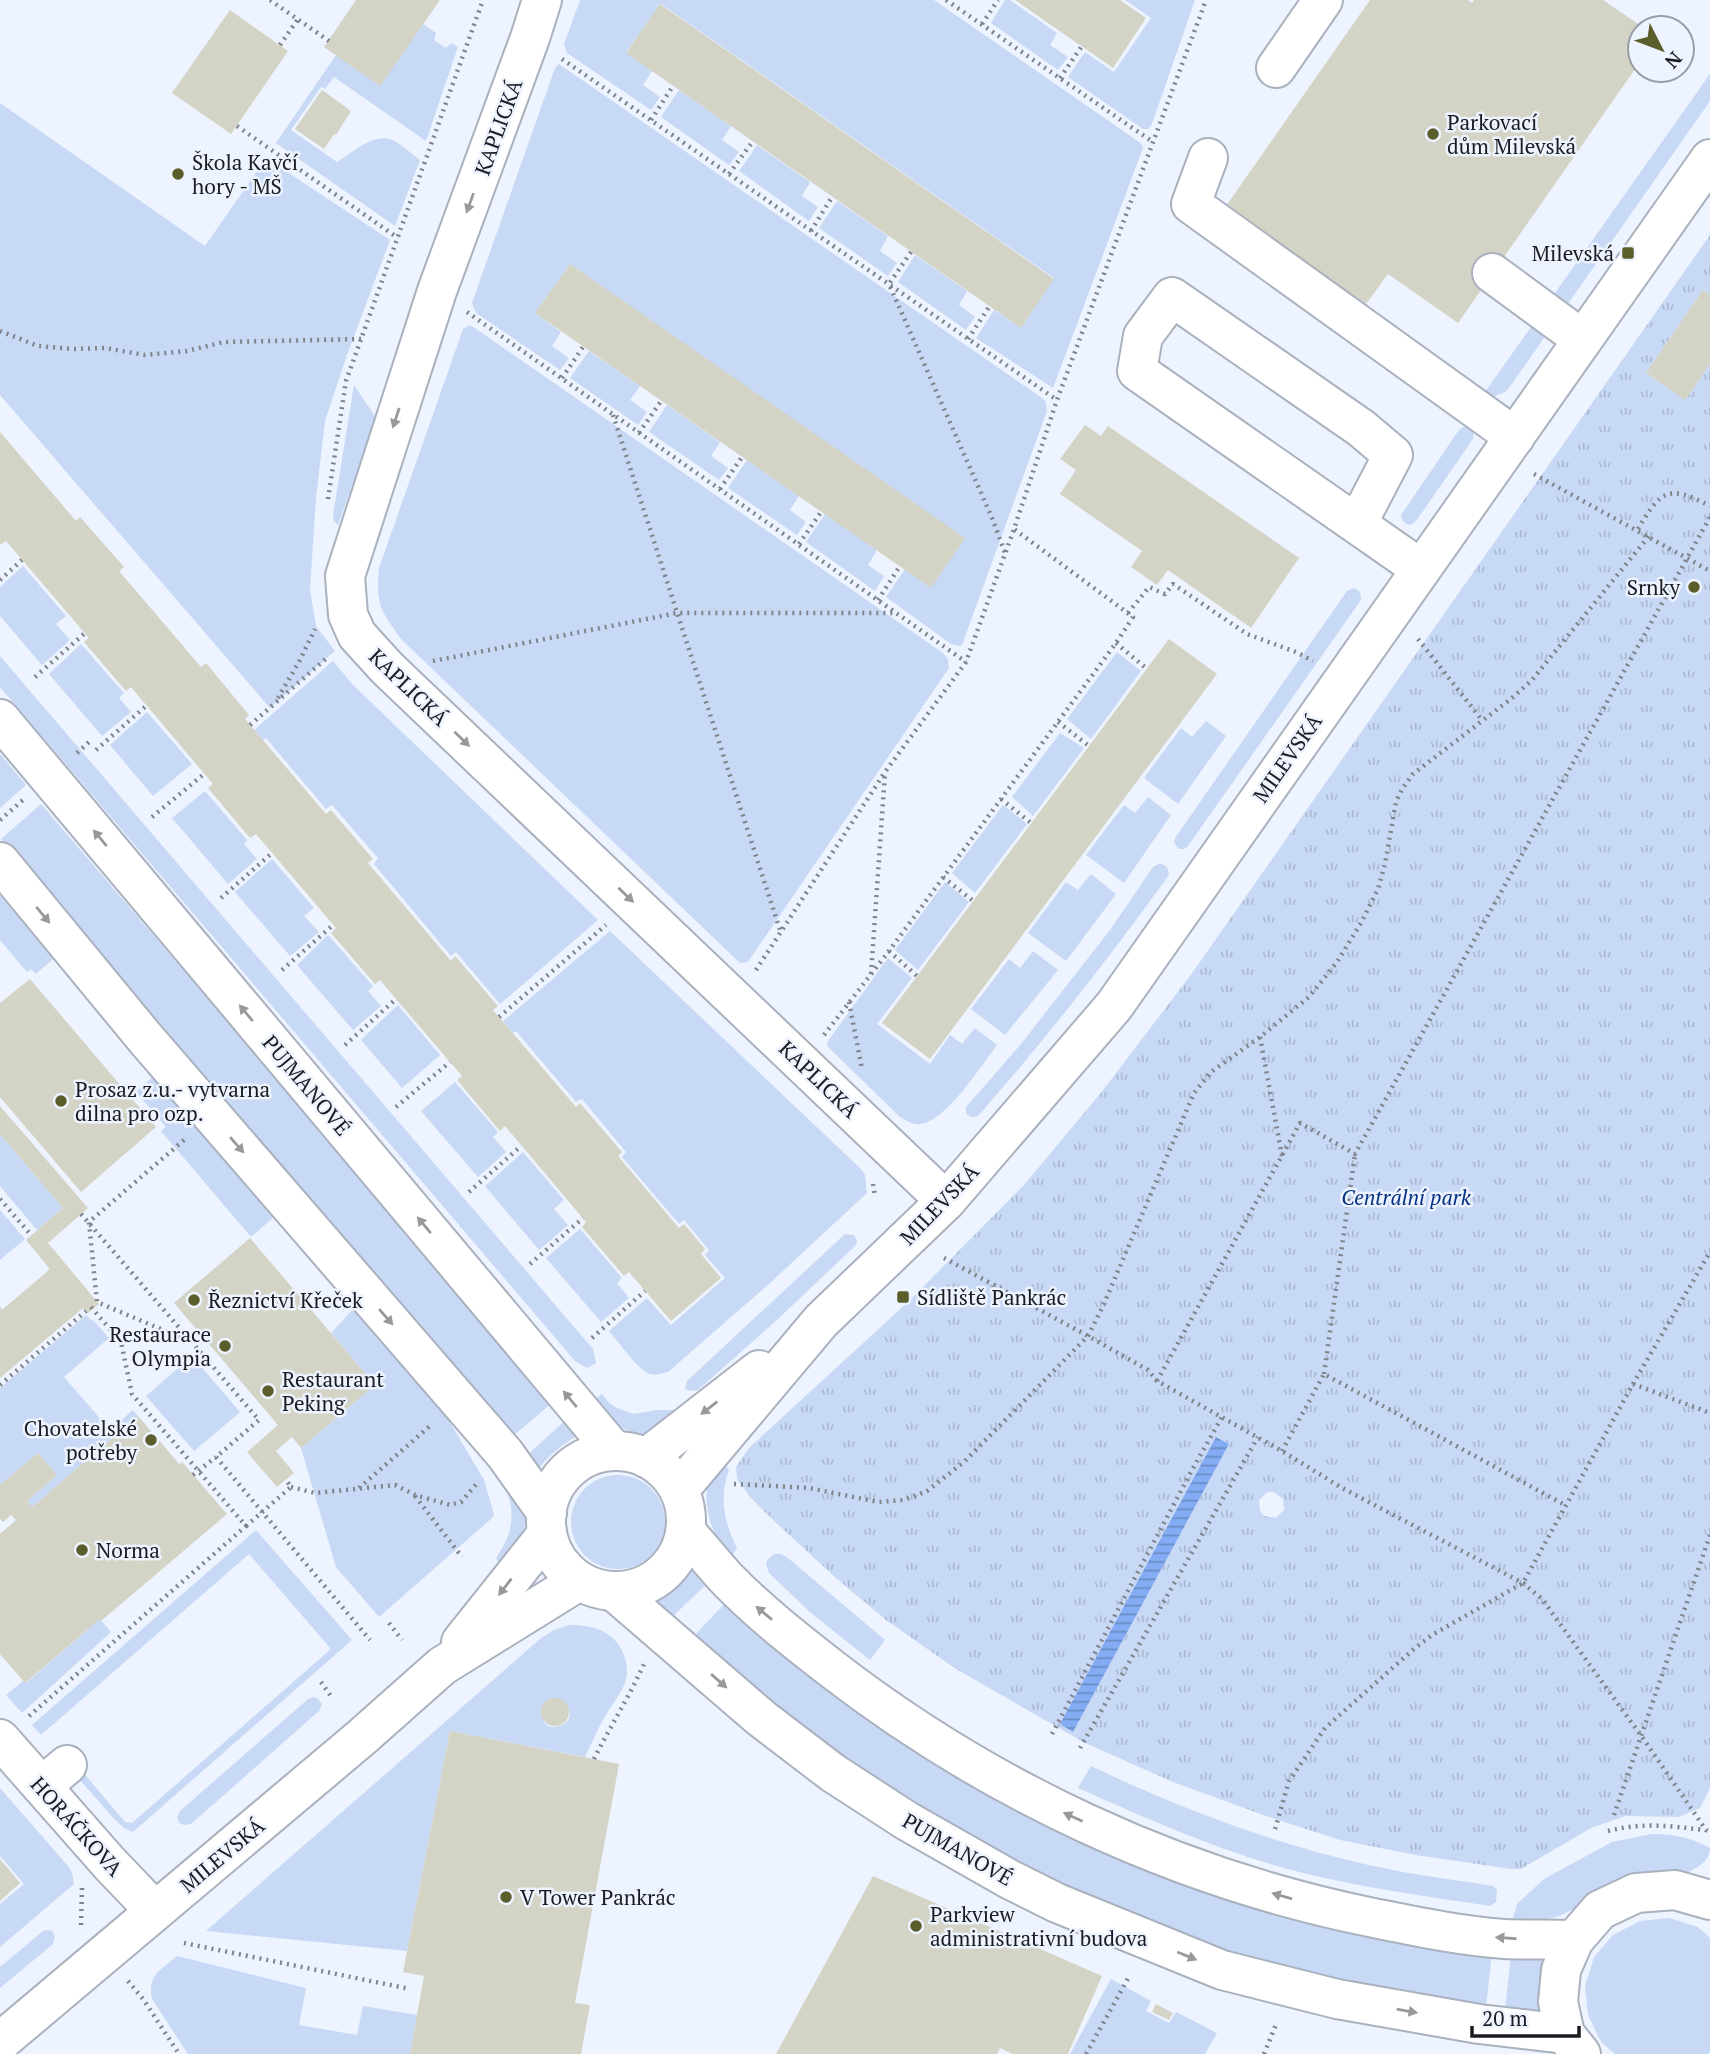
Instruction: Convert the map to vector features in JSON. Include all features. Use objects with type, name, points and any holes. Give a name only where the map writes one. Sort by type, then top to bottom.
[{"type":"street","name":"KAPLICKÁ","points":[[542,0],[438,291],[345,576],[348,615],[357,635],[387,668],[946,1201]]},
{"type":"street","points":[[1276,68],[1323,0]]},
{"type":"street","points":[[1208,158],[1191,204],[1515,437]]},
{"type":"street","name":"MILEVSKÁ","points":[[679,1490],[821,1321],[946,1201],[1114,1006],[1710,159]]},
{"type":"street","points":[[1492,273],[1582,339]]},
{"type":"street","points":[[1357,524],[1393,454],[1361,428],[1172,297],[1143,336],[1137,372],[1421,569]]},
{"type":"street","name":"PUJMANOVÉ","points":[[0,719],[630,1454]]},
{"type":"street","points":[[0,862],[145,1038],[505,1454],[547,1523],[553,1552],[564,1569],[579,1581],[597,1589],[615,1592],[635,1589],[654,1581],[669,1568],[680,1551],[686,1532],[686,1510],[679,1490],[666,1471],[630,1454]]},
{"type":"street","name":"MILEVSKÁ","points":[[442,1666],[547,1523],[552,1494],[562,1477],[577,1463],[595,1455],[630,1454],[821,1321]]},
{"type":"street","points":[[686,1532],[749,1601],[859,1690],[918,1730],[1048,1806],[1135,1845],[1225,1879],[1287,1898],[1426,1928],[1503,1938],[1574,1940]]},
{"type":"street","name":"MILEVSKÁ","points":[[0,2042],[362,1737],[442,1666],[579,1581]]},
{"type":"street","name":"PUJMANOVÉ","points":[[615,1592],[761,1718],[833,1773],[907,1821],[1009,1879],[1058,1903],[1222,1970],[1337,1999],[1573,2044]]},
{"type":"street","name":"HORÁČKOVA","points":[[10,1731],[54,1775],[110,1864],[155,1912]]},
{"type":"street","points":[[1573,2044],[1558,2002],[1561,1970],[1574,1940],[1600,1910],[1636,1893],[1675,1890],[1710,1900]]},
{"type":"path","points":[[270,0],[329,41]]},
{"type":"path","points":[[326,512],[346,382],[483,0]]},
{"type":"path","points":[[946,0],[1153,142]]},
{"type":"path","points":[[982,24],[998,0]]},
{"type":"path","points":[[754,973],[885,772],[966,662],[1057,400],[1206,0]]},
{"type":"path","points":[[280,45],[298,19]]},
{"type":"path","points":[[1060,78],[1082,46]]},
{"type":"path","points":[[552,53],[1057,400]]},
{"type":"path","points":[[651,120],[673,86]]},
{"type":"path","points":[[237,126],[398,237]]},
{"type":"path","points":[[729,174],[752,141]]},
{"type":"path","points":[[811,231],[832,197]]},
{"type":"path","points":[[889,284],[911,252]]},
{"type":"path","points":[[889,284],[993,520],[1005,554]]},
{"type":"path","points":[[968,339],[989,307]]},
{"type":"path","points":[[464,309],[966,662]]},
{"type":"path","points":[[0,331],[37,346],[105,348],[145,355],[187,351],[224,342],[362,339]]},
{"type":"path","points":[[562,378],[583,347]]},
{"type":"path","points":[[639,433],[661,401]]},
{"type":"path","points":[[612,413],[780,931]]},
{"type":"path","points":[[720,489],[742,457]]},
{"type":"path","points":[[1534,474],[1710,571]]},
{"type":"path","points":[[1638,529],[1652,506],[1665,494],[1677,492],[1710,506]]},
{"type":"path","points":[[799,544],[821,512]]},
{"type":"path","points":[[1282,1451],[1324,1374],[1355,1154],[1710,517]]},
{"type":"path","points":[[817,1044],[889,951],[1133,617],[1014,529]]},
{"type":"path","points":[[734,1484],[808,1488],[878,1502],[904,1500],[915,1496],[938,1484],[964,1462],[1088,1336],[1194,1093],[1211,1072],[1309,997],[1323,982],[1361,923],[1381,879],[1393,815],[1402,789],[1413,774],[1532,680],[1648,536]]},
{"type":"path","points":[[0,580],[22,560]]},
{"type":"path","points":[[878,600],[900,566]]},
{"type":"path","points":[[1128,613],[1151,584],[1165,594],[1173,584],[1247,634],[1296,652],[1344,677]]},
{"type":"path","points":[[428,662],[677,613],[896,613]]},
{"type":"path","points":[[275,703],[316,626]]},
{"type":"path","points":[[35,677],[85,633]]},
{"type":"path","points":[[1419,639],[1482,720]]},
{"type":"path","points":[[1116,643],[1147,669]]},
{"type":"path","points":[[250,725],[335,651]]},
{"type":"path","points":[[96,750],[146,706]]},
{"type":"path","points":[[1058,722],[1089,746]]},
{"type":"path","points":[[871,975],[885,772]]},
{"type":"path","points":[[152,817],[204,774]]},
{"type":"path","points":[[1001,799],[1031,823]]},
{"type":"path","points":[[220,898],[272,853]]},
{"type":"path","points":[[943,877],[973,901]]},
{"type":"path","points":[[499,1017],[609,922]]},
{"type":"path","points":[[282,970],[333,925]]},
{"type":"path","points":[[889,951],[917,976]]},
{"type":"path","points":[[345,1045],[396,999]]},
{"type":"path","points":[[849,1002],[862,1070]]},
{"type":"path","points":[[1260,1037],[1282,1156]]},
{"type":"path","points":[[396,1107],[450,1062]]},
{"type":"path","points":[[1157,1381],[1300,1123],[1355,1154]]},
{"type":"path","points":[[469,1192],[521,1146]]},
{"type":"path","points":[[89,1222],[174,1148]]},
{"type":"path","points":[[873,1183],[875,1196]]},
{"type":"path","points":[[0,1199],[31,1235]]},
{"type":"path","points":[[81,1214],[259,1420],[193,1475]]},
{"type":"path","points":[[530,1265],[583,1218]]},
{"type":"path","points":[[89,1222],[97,1302],[192,1343]]},
{"type":"path","points":[[1275,1829],[1289,1781],[1325,1728],[1432,1635],[1522,1583],[1710,1252]]},
{"type":"path","points":[[944,1258],[1148,1370],[1157,1381],[1342,1488],[1522,1583],[1542,1599],[1708,1831]]},
{"type":"path","points":[[592,1338],[645,1291]]},
{"type":"path","points":[[0,1385],[89,1309],[121,1342],[132,1394],[246,1526]]},
{"type":"path","points":[[1324,1374],[1566,1505]]},
{"type":"path","points":[[1633,1384],[1710,1413]]},
{"type":"path","points":[[358,1489],[458,1401]]},
{"type":"path","points":[[1052,1734],[1222,1417]]},
{"type":"path","points":[[1080,1748],[1258,1437]]},
{"type":"path","points":[[216,1457],[370,1640]]},
{"type":"path","points":[[286,1480],[291,1487],[315,1493],[395,1485],[415,1495],[450,1505],[461,1502],[486,1472]]},
{"type":"path","points":[[10,1731],[291,1487]]},
{"type":"path","points":[[415,1495],[462,1558]]},
{"type":"path","points":[[1614,1815],[1710,1535]]},
{"type":"path","points":[[389,1623],[402,1640]]},
{"type":"path","points":[[594,1759],[633,1689],[646,1657]]},
{"type":"path","points":[[321,1682],[333,1699]]},
{"type":"path","points":[[1608,1831],[1629,1825],[1653,1824],[1708,1831]]},
{"type":"path","points":[[184,1943],[410,1989]]},
{"type":"path","points":[[1086,2054],[1130,1975]]},
{"type":"path","points":[[128,1981],[144,1999],[179,2054]]},
{"type":"path","points":[[1264,2054],[1278,2021]]},
{"type":"green space","points":[[580,0],[934,0],[1142,144],[1143,148],[1053,388],[976,338],[994,310],[1021,328],[1054,278],[661,4],[626,52],[652,71],[643,85],[660,97],[651,110],[567,53],[564,44]]},
{"type":"green space","points":[[1005,0],[1010,0],[1057,33],[1050,45],[1068,57],[1058,70],[991,23]]},
{"type":"green space","points":[[1125,0],[1195,0],[1148,129],[1143,129],[1068,77],[1085,52],[1114,72],[1151,18]]},
{"type":"green space","points":[[423,24],[436,33],[434,40],[446,48],[451,43],[458,47],[426,141],[334,77],[325,89],[321,87],[291,130],[337,162],[371,141],[385,138],[399,144],[420,160],[395,226],[276,143],[336,55]]},
{"type":"green space","points":[[559,64],[1045,400],[1047,411],[962,645],[951,644],[886,597],[905,569],[931,587],[961,543],[570,264],[535,313],[561,332],[552,346],[569,358],[560,370],[476,313],[472,303],[555,68]]},
{"type":"green space","points":[[1710,74],[1710,101],[1509,388],[1495,396],[1485,392]]},
{"type":"green space","points":[[679,90],[731,126],[722,140],[739,152],[729,165],[661,117]]},
{"type":"green space","points":[[0,103],[205,246],[266,158],[390,240],[325,421],[316,498],[310,590],[316,626],[335,651],[270,708],[0,395]]},
{"type":"green space","points":[[757,145],[810,182],[802,196],[818,207],[809,221],[739,171]]},
{"type":"green space","points":[[837,201],[888,236],[880,251],[897,263],[888,276],[819,228]]},
{"type":"green space","name":"Centrální park","points":[[1710,235],[1710,295],[1703,290],[1646,373],[1685,400],[1710,364],[1710,1788],[1700,1808],[1679,1817],[1625,1816],[1591,1828],[1521,1869],[1416,1855],[1340,1840],[1269,1817],[1173,1782],[1085,1743],[956,1669],[886,1620],[836,1578],[751,1498],[737,1479],[736,1467],[749,1448],[910,1300],[1024,1185],[1100,1094],[1190,976]],"holes":[[[1217,1437],[1229,1444],[1072,1731],[1060,1724]],[[1268,1492],[1274,1492],[1283,1499],[1284,1510],[1276,1518],[1264,1516],[1260,1511],[1259,1500]]]},
{"type":"green space","points":[[915,255],[967,291],[959,305],[975,317],[966,330],[898,282]]},
{"type":"green space","points":[[472,326],[948,659],[949,668],[748,962],[740,963],[403,641],[381,607],[378,590],[379,568],[463,329]]},
{"type":"green space","points":[[589,351],[640,386],[630,400],[647,412],[638,425],[570,378]]},
{"type":"green space","points":[[354,385],[376,418],[338,525],[333,515]]},
{"type":"green space","points":[[667,405],[720,442],[711,456],[728,468],[719,480],[649,432]]},
{"type":"green space","points":[[1468,426],[1474,431],[1473,439],[1416,521],[1411,525],[1406,524],[1401,515],[1459,430]]},
{"type":"green space","points":[[747,460],[799,496],[790,510],[806,522],[797,535],[728,488]]},
{"type":"green space","points":[[825,514],[877,550],[868,565],[884,576],[875,591],[806,542]]},
{"type":"green space","points":[[23,566],[66,616],[56,624],[70,640],[42,665],[0,616],[0,587]]},
{"type":"green space","points":[[1354,588],[1360,592],[1361,600],[1188,846],[1179,849],[1174,843],[1175,838],[1347,591]]},
{"type":"green space","points":[[81,644],[124,693],[119,698],[131,712],[102,736],[49,674]]},
{"type":"green space","points":[[1117,652],[1141,671],[1091,739],[1067,719]]},
{"type":"green space","points":[[0,656],[593,1349],[596,1363],[587,1368],[575,1361],[0,687]]},
{"type":"green space","points":[[333,661],[353,685],[598,920],[500,1004],[456,952],[451,956],[374,864],[378,858],[332,805],[326,809],[266,738],[263,740],[254,730]]},
{"type":"green space","points":[[147,712],[192,764],[153,796],[110,745]]},
{"type":"green space","points":[[1206,721],[1226,736],[1178,804],[1144,778],[1181,728],[1192,737]]},
{"type":"green space","points":[[1060,733],[1084,748],[1033,816],[1012,797]]},
{"type":"green space","points":[[0,754],[26,785],[0,808]]},
{"type":"green space","points":[[205,791],[247,840],[244,844],[257,859],[228,884],[172,818]]},
{"type":"green space","points":[[1148,797],[1171,815],[1124,883],[1086,855],[1124,805],[1135,813]]},
{"type":"green space","points":[[41,804],[553,1402],[512,1437],[1,839]]},
{"type":"green space","points":[[1003,805],[1027,824],[975,893],[952,873]]},
{"type":"green space","points":[[272,859],[314,908],[304,916],[319,932],[290,956],[235,892]]},
{"type":"green space","points":[[1160,863],[1167,867],[1169,875],[1123,937],[1003,1087],[978,1116],[969,1116],[966,1107],[1021,1044],[1110,930],[1153,867]]},
{"type":"green space","points":[[1091,874],[1116,894],[1066,961],[1028,933],[1066,882],[1078,890]]},
{"type":"green space","points":[[945,882],[969,902],[918,970],[895,950]]},
{"type":"green space","points":[[0,895],[54,958],[36,974],[31,969],[27,972],[0,940]]},
{"type":"green space","points":[[610,931],[861,1169],[865,1175],[867,1193],[668,1372],[657,1375],[640,1367],[609,1331],[647,1298],[671,1325],[725,1278],[705,1255],[709,1250],[684,1220],[679,1224],[622,1157],[626,1152],[582,1099],[576,1102],[516,1031],[513,1033],[503,1021]]},
{"type":"green space","points":[[328,935],[373,986],[368,991],[381,1006],[353,1030],[297,965]]},
{"type":"green space","points":[[1033,951],[1058,970],[1005,1035],[971,1009],[1009,959],[1020,968]]},
{"type":"green space","points":[[888,958],[912,978],[877,1024],[930,1064],[950,1035],[962,1044],[975,1028],[997,1045],[952,1103],[942,1113],[921,1124],[900,1117],[827,1046]]},
{"type":"green space","points":[[398,1005],[440,1055],[402,1088],[361,1040]]},
{"type":"green space","points":[[155,1075],[275,1216],[251,1237],[161,1131],[166,1127],[136,1092]]},
{"type":"green space","points":[[455,1082],[498,1132],[493,1137],[506,1152],[478,1177],[421,1111]]},
{"type":"green space","points":[[0,1134],[63,1208],[37,1230],[0,1186]]},
{"type":"green space","points":[[523,1152],[564,1200],[554,1209],[568,1225],[539,1250],[485,1186]]},
{"type":"green space","points":[[0,1210],[25,1239],[0,1260]]},
{"type":"green space","points":[[580,1229],[622,1278],[617,1283],[629,1298],[601,1322],[546,1258]]},
{"type":"green space","points":[[845,1234],[854,1235],[856,1245],[698,1390],[685,1389],[687,1381]]},
{"type":"green space","points":[[354,1308],[448,1419],[484,1480],[494,1514],[379,1617],[336,1567],[301,1448],[375,1385],[331,1333]]},
{"type":"green space","points":[[86,1315],[109,1338],[64,1377],[110,1430],[133,1410],[138,1416],[32,1507],[27,1501],[57,1475],[38,1453],[0,1485],[0,1388]]},
{"type":"green space","points":[[192,1356],[240,1412],[194,1451],[146,1396]]},
{"type":"green space","points":[[602,1394],[617,1408],[634,1414],[677,1410],[653,1431],[633,1433],[617,1425],[590,1402]]},
{"type":"green space","points":[[567,1419],[580,1434],[558,1449],[539,1468],[527,1455]]},
{"type":"green space","points":[[721,1459],[729,1470],[724,1490],[724,1510],[737,1548],[731,1557],[719,1542],[708,1513],[709,1481]]},
{"type":"green space","points":[[618,1475],[636,1478],[651,1489],[662,1504],[665,1522],[662,1540],[651,1555],[636,1566],[618,1569],[600,1566],[585,1555],[574,1540],[571,1522],[574,1504],[585,1489],[600,1478]]},
{"type":"green space","points":[[504,1483],[526,1513],[524,1535],[499,1564],[496,1558],[507,1539],[511,1522],[510,1504]]},
{"type":"green space","points":[[256,1530],[352,1640],[133,1832],[115,1820],[67,1765],[82,1771],[125,1822],[132,1823],[331,1649],[249,1554],[41,1735],[32,1725]]},
{"type":"green space","points":[[774,1554],[788,1558],[885,1640],[870,1660],[811,1613],[769,1573],[767,1560]]},
{"type":"green space","points":[[692,1568],[710,1581],[671,1618],[657,1601],[679,1584]]},
{"type":"green space","points":[[730,1598],[962,1775],[1492,1953],[1486,2007],[1338,1987],[1224,1955],[1075,1899],[859,1777],[692,1638]]},
{"type":"green space","points":[[100,1619],[111,1632],[22,1713],[6,1695],[23,1681],[26,1683]]},
{"type":"green space","points":[[569,1625],[583,1626],[597,1629],[612,1637],[621,1649],[626,1663],[626,1678],[620,1694],[604,1718],[585,1757],[450,1731],[407,1951],[206,1931],[540,1639]],"holes":[[[551,1698],[558,1699],[567,1706],[570,1715],[565,1723],[548,1726],[543,1718],[543,1708]]]},
{"type":"green space","points":[[314,1697],[322,1704],[319,1711],[191,1824],[179,1823],[177,1817],[180,1811],[308,1699]]},
{"type":"green space","points":[[1091,1766],[1201,1814],[1277,1840],[1393,1870],[1493,1886],[1497,1890],[1496,1902],[1490,1906],[1375,1888],[1307,1874],[1248,1857],[1162,1825],[1078,1788]]},
{"type":"green space","points":[[0,1788],[68,1866],[74,1884],[0,1947],[0,1904],[24,1884],[0,1856]]},
{"type":"green space","points":[[1652,1834],[1696,1841],[1710,1848],[1708,1856],[1703,1863],[1689,1872],[1580,1906],[1559,1916],[1533,1923],[1514,1923],[1517,1904],[1544,1879],[1612,1842]]},
{"type":"green space","points":[[1669,1918],[1698,1927],[1710,1938],[1710,2052],[1615,2054],[1601,2042],[1588,2015],[1585,1986],[1594,1957],[1613,1935],[1640,1921]]},
{"type":"green space","points":[[48,1930],[55,1936],[53,1944],[0,1988],[0,1967],[43,1931]]},
{"type":"green space","points":[[1511,1955],[1544,1957],[1540,1983],[1542,2013],[1505,2009]]},
{"type":"green space","points":[[177,1956],[306,1988],[299,2025],[357,2035],[363,2006],[417,2015],[410,2054],[188,2054],[152,1999],[151,1991],[156,1974]]},
{"type":"green space","points":[[1111,1979],[1151,2001],[1146,2011],[1169,2023],[1176,2012],[1217,2033],[1205,2054],[1070,2054]]},
{"type":"water","points":[[1216,1437],[1229,1444],[1073,1732],[1060,1724]]},
{"type":"building","points":[[356,0],[440,0],[380,86],[324,47]]},
{"type":"building","points":[[1015,0],[1120,0],[1146,18],[1113,68]]},
{"type":"building","name":"Parkovací dům Milevská","points":[[1370,0],[1468,0],[1472,3],[1474,0],[1603,0],[1626,16],[1626,82],[1458,323],[1388,274],[1366,304],[1226,206]]},
{"type":"building","points":[[660,4],[1054,279],[1021,328],[626,53]]},
{"type":"building","points":[[230,10],[288,51],[231,134],[172,93]]},
{"type":"building","points":[[322,90],[351,111],[324,149],[295,129]]},
{"type":"building","points":[[570,264],[965,538],[931,588],[535,313]]},
{"type":"building","points":[[1703,290],[1710,295],[1710,364],[1685,400],[1646,373]]},
{"type":"building","points":[[1085,425],[1101,436],[1108,426],[1299,558],[1251,628],[1168,570],[1157,585],[1131,567],[1142,551],[1060,494],[1076,470],[1060,459]]},
{"type":"building","points":[[0,432],[76,521],[80,517],[124,567],[119,571],[201,667],[206,663],[249,715],[245,719],[326,814],[331,810],[373,859],[368,863],[451,961],[455,956],[498,1006],[493,1010],[576,1107],[580,1103],[622,1152],[618,1156],[679,1228],[684,1224],[705,1249],[701,1254],[721,1278],[671,1321],[629,1272],[624,1276],[582,1227],[586,1222],[505,1126],[500,1131],[457,1080],[462,1076],[380,980],[375,984],[331,933],[336,928],[256,834],[250,838],[208,788],[213,784],[131,687],[126,691],[84,642],[89,638],[6,541],[0,545]]},
{"type":"building","points":[[1169,639],[1217,674],[930,1059],[882,1023]]},
{"type":"building","points":[[30,979],[156,1127],[81,1192],[0,1097],[0,1003]]},
{"type":"building","points":[[0,1106],[88,1208],[48,1243],[99,1304],[88,1313],[83,1308],[0,1378],[0,1306],[2,1310],[49,1270],[26,1240],[63,1208],[0,1134]]},
{"type":"building","points":[[250,1238],[375,1385],[301,1448],[292,1437],[276,1451],[294,1473],[277,1487],[247,1452],[278,1425],[174,1303]]},
{"type":"building","points":[[138,1416],[227,1514],[25,1683],[0,1654],[0,1534],[16,1520],[11,1515],[3,1522],[0,1519],[0,1485],[38,1453],[57,1475],[27,1501],[32,1507]]},
{"type":"building","points":[[555,1698],[565,1702],[569,1712],[565,1722],[555,1726],[545,1722],[541,1712],[545,1702]]},
{"type":"building","name":"V Tower Pankrác","points":[[450,1731],[619,1764],[575,2003],[590,2005],[581,2054],[410,2054],[424,1976],[403,1972]]},
{"type":"building","points":[[0,1859],[20,1883],[0,1901]]},
{"type":"building","name":"Parkview administrativní budova","points":[[873,1876],[1102,1976],[1068,2054],[1013,2054],[1000,2048],[997,2054],[776,2054]]},
{"type":"building","points":[[1156,2004],[1173,2013],[1169,2020],[1152,2012]]},
{"type":"place","name":"Parkovací dům Milevská","points":[[1433,134]]},
{"type":"place","name":"Škola Kavčí hory - MŠ","points":[[178,174]]},
{"type":"place","name":"Milevská","points":[[1628,253]]},
{"type":"place","name":"Srnky","points":[[1694,587]]},
{"type":"place","name":"Prosaz z.u.- vytvarna dilna pro ozp.","points":[[61,1101]]},
{"type":"place","name":"Sídliště Pankrác","points":[[903,1297]]},
{"type":"place","name":"Řeznictví Křeček","points":[[194,1300]]},
{"type":"place","name":"Restaurace Olympia","points":[[225,1346]]},
{"type":"place","name":"Restaurant Peking","points":[[268,1391]]},
{"type":"place","name":"Chovatelské potřeby","points":[[151,1440]]},
{"type":"place","name":"Norma","points":[[82,1550]]},
{"type":"place","name":"V Tower Pankrác","points":[[506,1897]]},
{"type":"place","name":"Parkview administrativní budova","points":[[916,1926]]}]
